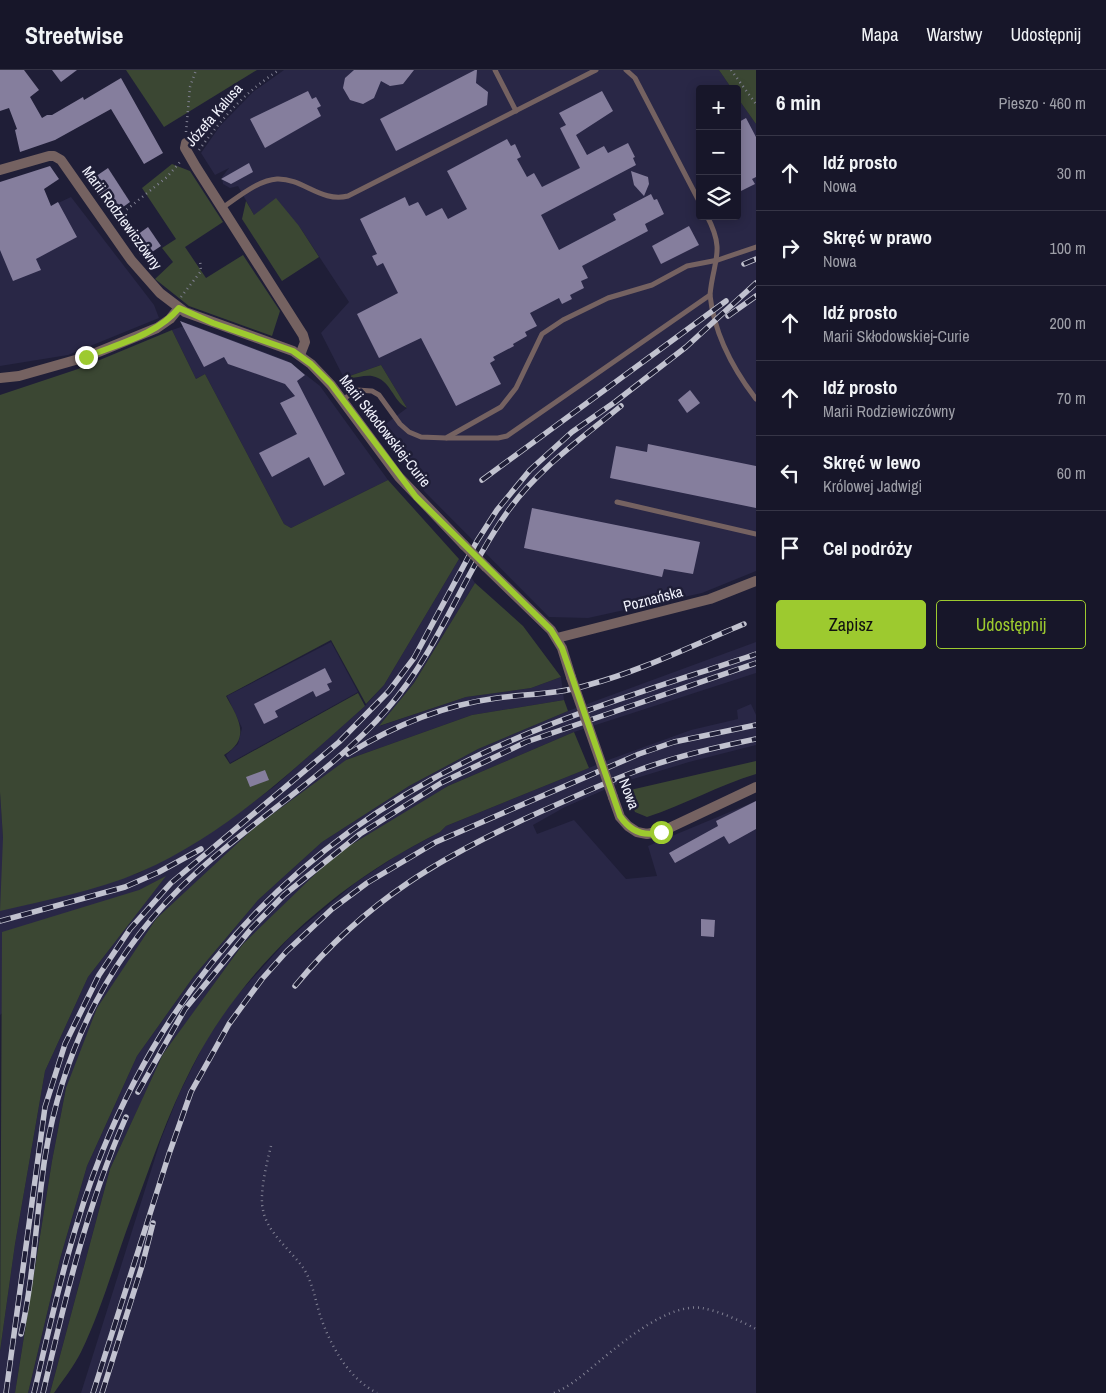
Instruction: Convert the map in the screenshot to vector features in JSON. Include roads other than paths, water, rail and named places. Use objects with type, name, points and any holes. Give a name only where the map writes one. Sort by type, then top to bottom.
[{"type":"street","points":[[186,143],[185,148],[303,335],[305,342],[300,355]]},
{"type":"street","name":"Marii Rodziewiczówny","points":[[0,170],[54,156],[70,171],[137,268],[160,293],[199,318],[300,355]]},
{"type":"street","points":[[0,378],[19,376],[86,357],[157,328],[170,319],[179,304]]},
{"type":"street","name":"Marii Skłodowskiej-Curie","points":[[300,355],[322,375],[399,477],[557,638]]},
{"type":"street","name":"Poznańska","points":[[557,638],[710,599],[756,581]]},
{"type":"street","name":"Nowa","points":[[557,638],[572,676],[613,797],[624,822],[633,830],[647,834],[665,830],[756,787]]},
{"type":"lane","points":[[495,70],[516,111]]},
{"type":"lane","points":[[222,208],[274,180],[293,182],[326,196],[348,196],[596,70]]},
{"type":"lane","points":[[626,70],[635,78],[696,194]]},
{"type":"lane","points":[[709,220],[716,233],[718,260],[710,295],[712,312],[727,351],[743,381],[756,399]]},
{"type":"lane","points":[[446,438],[501,407],[516,388],[542,334],[563,320],[608,298],[652,285],[688,266],[718,260],[756,247]]},
{"type":"lane","points":[[342,400],[357,390],[372,391],[379,395],[400,424],[409,432],[421,437],[498,438],[507,436],[710,295]]},
{"type":"lane","points":[[617,502],[756,534]]},
{"type":"railway","points":[[744,264],[756,259]]},
{"type":"railway","points":[[6,1393],[45,1107],[65,1044],[99,975],[130,929],[171,883],[339,742],[389,691],[414,658],[477,541],[497,510],[530,470],[572,432],[615,402],[686,347],[756,283]]},
{"type":"railway","points":[[728,316],[756,296]]},
{"type":"railway","points":[[482,480],[726,301]]},
{"type":"railway","points":[[21,1334],[32,1268],[45,1157],[53,1116],[64,1077],[79,1039],[96,1002],[116,967],[166,903],[196,873],[320,773],[367,731],[388,708],[422,662],[477,560],[520,495],[576,442],[621,406]]},
{"type":"railway","points":[[348,754],[383,734],[439,711],[478,701],[554,692],[588,685],[647,665],[744,624]]},
{"type":"railway","points":[[34,1393],[48,1332],[81,1211],[102,1152],[132,1086],[167,1025],[207,969],[252,917],[302,870],[356,827],[415,789],[479,755],[581,713],[756,654]]},
{"type":"railway","points":[[138,1092],[185,1009],[251,929],[284,895],[360,834],[441,783],[526,742],[756,663]]},
{"type":"railway","points":[[93,1393],[169,1154],[191,1092],[229,1024],[262,979],[287,951],[332,909],[367,883],[436,842],[639,754],[674,742],[756,725]]},
{"type":"railway","points":[[295,986],[349,929],[378,905],[408,883],[471,845],[542,811],[639,770],[697,752],[756,739]]},
{"type":"railway","points":[[0,921],[125,887],[159,872],[201,849]]},
{"type":"railway","points":[[43,1393],[88,1218],[126,1117]]},
{"type":"railway","points":[[102,1393],[142,1266],[153,1223]]}]
